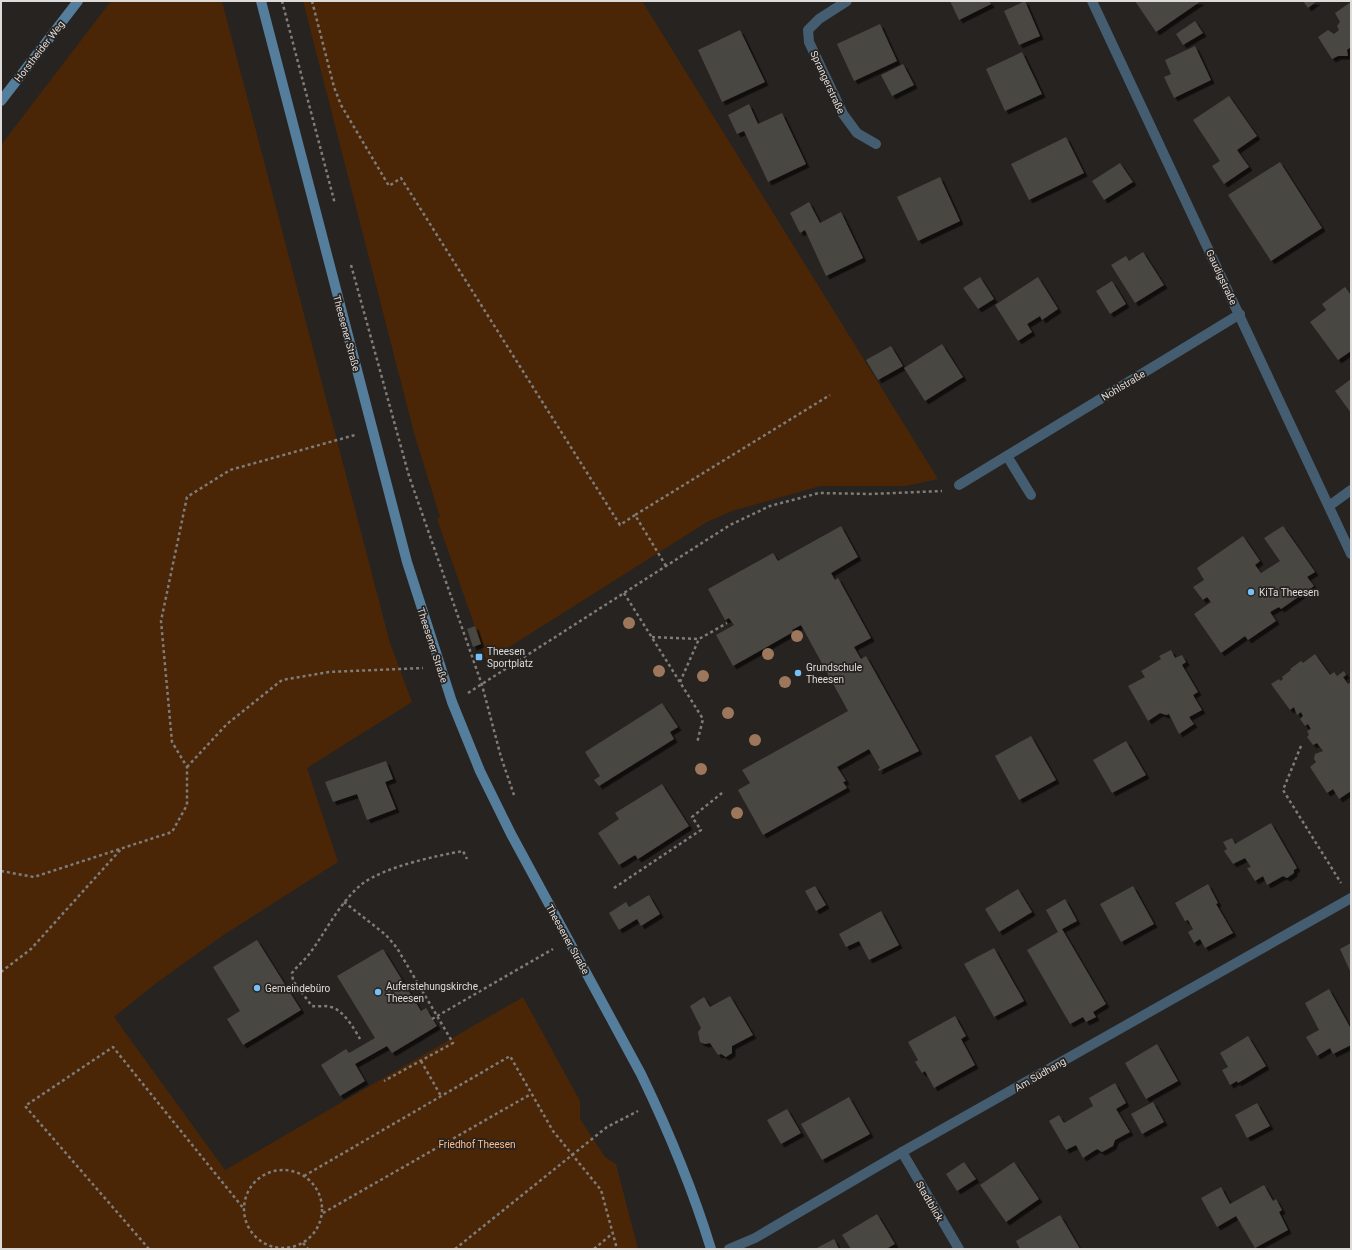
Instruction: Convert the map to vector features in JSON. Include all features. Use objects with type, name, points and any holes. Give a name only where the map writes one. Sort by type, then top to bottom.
[{"type":"street","name":"Horstheider Weg","points":[[1,101],[78,1]]},
{"type":"street","name":"Theesener Straße","points":[[261,1],[407,562],[452,702],[492,796],[655,1102],[677,1151],[695,1198],[711,1249]]},
{"type":"street","name":"Sprangerstraße","points":[[847,1],[819,19],[808,30],[810,42],[843,114],[857,133],[876,144]]},
{"type":"street","name":"Gaudigstraße","points":[[1092,1],[1240,314],[1351,554]]},
{"type":"street","name":"Nohlstraße","points":[[959,485],[1240,314]]},
{"type":"street","points":[[1007,456],[1031,495]]},
{"type":"street","points":[[1329,506],[1351,490]]},
{"type":"street","name":"Am Südhang","points":[[729,1249],[755,1238],[902,1152],[1351,898]]},
{"type":"street","name":"Stadtblick","points":[[902,1152],[959,1249]]},
{"type":"path","points":[[282,1],[335,206]]},
{"type":"path","points":[[312,1],[334,87],[341,105],[389,186],[401,178],[620,525],[830,395]]},
{"type":"path","points":[[349,258],[409,476],[482,685],[501,757],[515,798]]},
{"type":"path","points":[[1,871],[34,877],[172,832],[188,806],[186,767],[172,742],[161,621],[187,497],[230,470],[372,430]]},
{"type":"path","points":[[452,702],[482,685],[730,525],[770,506],[819,492],[914,494],[945,491],[959,485]]},
{"type":"path","points":[[635,516],[666,566]]},
{"type":"path","points":[[624,593],[703,719],[697,743]]},
{"type":"path","points":[[652,638],[698,639],[727,623]]},
{"type":"path","points":[[680,683],[698,639]]},
{"type":"path","points":[[186,767],[227,724],[282,680],[329,672],[440,668]]},
{"type":"path","points":[[1301,746],[1283,790],[1351,898]]},
{"type":"path","points":[[614,888],[701,830],[692,816],[722,793]]},
{"type":"path","points":[[1,972],[31,949],[122,848]]},
{"type":"path","points":[[360,1039],[354,1029],[341,1014],[331,1007],[312,1006],[293,981],[292,973],[310,953],[344,902],[362,884],[384,873],[434,857],[463,851],[467,859]]},
{"type":"path","points":[[344,902],[386,935],[397,948],[452,1042],[384,1081]]},
{"type":"path","points":[[432,1019],[568,940]]},
{"type":"path","points":[[149,1249],[26,1106],[113,1047],[244,1209]]},
{"type":"path","points":[[304,1176],[510,1056],[552,1131],[571,1156],[601,1190],[617,1249]]},
{"type":"path","points":[[421,1060],[441,1096]]},
{"type":"path","points":[[323,1213],[531,1094]]},
{"type":"path","points":[[455,1249],[607,1126],[655,1102]]},
{"type":"path","points":[[279,1170],[292,1170],[312,1182],[322,1202],[323,1213],[313,1236],[303,1244],[291,1248],[278,1249],[266,1245],[255,1238],[247,1227],[244,1202],[248,1190],[256,1180],[267,1173],[279,1170]]},
{"type":"path","points":[[594,1249],[613,1233]]},
{"type":"path","points":[[303,1244],[308,1249]]},
{"type":"green space","name":"Friedhof Theesen","points":[[111,1],[222,1],[390,643],[412,702],[307,768],[338,862],[222,936],[159,981],[114,1017],[225,1170],[523,997],[580,1101],[580,1119],[605,1157],[616,1164],[638,1249],[1,1249],[1,145]]},
{"type":"green space","points":[[303,1],[642,1],[938,479],[906,486],[820,486],[732,511],[707,522],[487,661],[437,519],[440,517],[414,433]]},
{"type":"building","points":[[950,1],[989,1],[991,4],[959,20]]},
{"type":"building","points":[[1025,1],[1040,36],[1019,45],[1004,11]]},
{"type":"building","points":[[1135,1],[1201,1],[1156,32]]},
{"type":"building","points":[[1303,1],[1317,1],[1308,8]]},
{"type":"building","points":[[1351,2],[1351,47],[1347,50],[1348,56],[1338,56],[1332,59],[1318,37],[1328,30],[1334,34],[1339,30],[1337,26],[1340,22],[1335,13]]},
{"type":"building","points":[[1195,21],[1203,33],[1183,45],[1176,34]]},
{"type":"building","points":[[880,24],[897,61],[854,81],[837,44]]},
{"type":"building","points":[[740,30],[765,82],[722,102],[698,50]]},
{"type":"building","points":[[1195,46],[1211,80],[1174,98],[1164,77],[1171,74],[1165,60]]},
{"type":"building","points":[[1022,52],[1042,94],[1005,111],[986,69]]},
{"type":"building","points":[[903,64],[914,85],[892,96],[881,75]]},
{"type":"building","points":[[1229,96],[1257,136],[1237,150],[1249,167],[1224,184],[1212,166],[1220,161],[1193,120]]},
{"type":"building","points":[[749,104],[758,124],[782,113],[806,164],[768,182],[744,131],[737,134],[728,115]]},
{"type":"building","points":[[1066,137],[1084,173],[1029,200],[1011,164]]},
{"type":"building","points":[[1280,162],[1322,228],[1271,261],[1228,195]]},
{"type":"building","points":[[1120,163],[1133,182],[1104,200],[1092,181]]},
{"type":"building","points":[[940,177],[960,221],[918,241],[897,197]]},
{"type":"building","points":[[809,202],[820,223],[841,212],[863,258],[826,276],[805,230],[800,233],[790,213]]},
{"type":"building","points":[[1143,252],[1164,285],[1135,303],[1111,265],[1126,256],[1129,261]]},
{"type":"building","points":[[980,277],[994,299],[978,309],[963,288]]},
{"type":"building","points":[[1038,277],[1058,309],[1042,320],[1040,316],[1027,324],[1032,332],[1018,341],[995,305]]},
{"type":"building","points":[[1112,281],[1126,304],[1110,314],[1096,291]]},
{"type":"building","points":[[1345,287],[1351,295],[1351,351],[1338,360],[1310,322],[1326,310],[1322,304]]},
{"type":"building","points":[[942,344],[963,377],[925,401],[904,368]]},
{"type":"building","points":[[891,346],[903,366],[878,380],[866,360]]},
{"type":"building","points":[[1351,379],[1351,413],[1335,391]]},
{"type":"building","points":[[841,526],[858,557],[831,573],[835,580],[838,578],[871,638],[854,647],[861,659],[866,656],[919,751],[879,771],[878,769],[880,768],[869,749],[837,767],[846,781],[843,782],[847,788],[763,835],[738,790],[750,783],[742,770],[848,711],[801,625],[792,630],[793,632],[733,666],[716,635],[734,625],[729,618],[725,620],[708,589],[773,553],[778,561]]},
{"type":"building","name":"KiTa Theesen","points":[[1283,526],[1315,572],[1307,577],[1314,586],[1281,609],[1279,607],[1270,612],[1276,621],[1248,640],[1245,636],[1221,653],[1194,614],[1211,602],[1207,597],[1203,600],[1193,587],[1204,580],[1197,568],[1243,536],[1260,561],[1255,565],[1261,573],[1280,561],[1264,538]]},
{"type":"building","points":[[475,626],[481,644],[473,647],[467,629]]},
{"type":"building","points":[[1171,650],[1175,658],[1182,655],[1186,662],[1182,665],[1198,692],[1193,695],[1202,710],[1189,717],[1194,724],[1179,734],[1169,714],[1166,715],[1160,713],[1148,721],[1128,686],[1145,677],[1141,671],[1161,659],[1159,656]]},
{"type":"building","points":[[1315,654],[1330,675],[1334,672],[1337,676],[1344,671],[1346,675],[1343,677],[1348,684],[1351,682],[1351,791],[1339,799],[1333,789],[1327,793],[1310,767],[1316,762],[1314,759],[1315,754],[1323,751],[1317,743],[1313,745],[1307,737],[1309,735],[1307,731],[1311,729],[1308,724],[1305,726],[1300,719],[1303,716],[1301,712],[1297,715],[1294,707],[1290,710],[1271,684],[1279,679],[1280,681],[1283,679],[1282,677],[1291,670],[1290,669],[1301,661],[1303,663]]},
{"type":"building","points":[[662,703],[678,727],[670,732],[674,739],[599,786],[594,780],[600,776],[585,752]]},
{"type":"building","points":[[1031,736],[1056,780],[1019,800],[995,756]]},
{"type":"building","points":[[1126,741],[1146,775],[1112,793],[1093,760]]},
{"type":"building","points":[[386,761],[393,779],[385,782],[396,809],[367,820],[357,794],[333,802],[325,782]]},
{"type":"building","points":[[662,784],[689,826],[638,859],[635,855],[619,865],[598,833],[619,819],[615,813]]},
{"type":"building","points":[[1271,823],[1297,868],[1294,870],[1294,873],[1287,878],[1283,876],[1267,885],[1263,876],[1255,881],[1247,868],[1251,867],[1245,858],[1233,864],[1224,851],[1227,849],[1223,842],[1232,838],[1235,844]]},
{"type":"building","points":[[1208,884],[1218,903],[1216,904],[1233,933],[1205,948],[1200,939],[1194,943],[1188,932],[1193,929],[1188,920],[1185,921],[1175,903]]},
{"type":"building","points":[[815,886],[826,905],[816,911],[805,891]]},
{"type":"building","points":[[1133,886],[1154,924],[1121,942],[1100,904]]},
{"type":"building","points":[[1018,889],[1032,912],[999,932],[985,909]]},
{"type":"building","points":[[649,895],[660,914],[641,926],[637,919],[619,930],[609,913],[626,902],[629,907]]},
{"type":"building","points":[[1065,899],[1077,921],[1062,929],[1106,1004],[1093,1012],[1096,1017],[1086,1022],[1083,1017],[1070,1024],[1027,950],[1058,932],[1046,910]]},
{"type":"building","points":[[881,911],[899,945],[869,960],[859,941],[846,947],[839,934]]},
{"type":"building","name":"Gemeindebüro","points":[[257,940],[301,1010],[243,1045],[227,1019],[240,1011],[213,967]]},
{"type":"building","points":[[1351,943],[1351,973],[1340,949]]},
{"type":"building","points":[[994,948],[1024,1001],[994,1017],[964,964]]},
{"type":"building","name":"Auferstehungskirche Theesen","points":[[383,949],[421,1011],[426,1008],[437,1026],[392,1053],[387,1046],[355,1064],[365,1081],[340,1096],[321,1065],[346,1049],[349,1053],[375,1038],[337,976]]},
{"type":"building","points":[[1329,989],[1351,1029],[1351,1045],[1333,1054],[1330,1048],[1317,1056],[1306,1037],[1319,1030],[1305,1003]]},
{"type":"building","points":[[730,996],[753,1035],[732,1046],[732,1053],[726,1057],[721,1054],[718,1055],[710,1043],[705,1044],[700,1042],[698,1032],[701,1028],[690,1006],[704,997],[710,1007]]},
{"type":"building","points":[[955,1016],[966,1036],[961,1039],[975,1065],[934,1088],[925,1071],[922,1073],[915,1062],[918,1060],[908,1042]]},
{"type":"building","points":[[1248,1036],[1266,1066],[1238,1083],[1237,1081],[1230,1085],[1222,1070],[1228,1067],[1220,1053]]},
{"type":"building","points":[[1157,1044],[1178,1081],[1146,1099],[1125,1063]]},
{"type":"building","points":[[1115,1083],[1126,1103],[1116,1109],[1130,1132],[1115,1140],[1113,1146],[1102,1152],[1097,1149],[1083,1158],[1076,1145],[1066,1150],[1049,1121],[1059,1115],[1064,1123],[1093,1106],[1089,1098]]},
{"type":"building","points":[[849,1097],[870,1134],[822,1160],[801,1124]]},
{"type":"building","points":[[1153,1102],[1164,1122],[1142,1134],[1131,1114]]},
{"type":"building","points":[[1257,1103],[1270,1126],[1247,1138],[1235,1115]]},
{"type":"building","points":[[787,1109],[801,1133],[781,1144],[767,1120]]},
{"type":"building","points":[[964,1162],[976,1179],[957,1191],[946,1174]]},
{"type":"building","points":[[1014,1162],[1039,1199],[1006,1222],[980,1185]]},
{"type":"building","points":[[1264,1185],[1273,1201],[1276,1199],[1282,1210],[1279,1212],[1288,1230],[1255,1248],[1236,1216],[1217,1227],[1201,1198],[1221,1187],[1230,1204]]},
{"type":"building","points":[[877,1214],[895,1244],[886,1249],[851,1249],[842,1235]]},
{"type":"building","points":[[1060,1215],[1080,1249],[1020,1249],[1016,1241]]},
{"type":"building","points":[[834,1239],[839,1249],[815,1249]]},
{"type":"place","name":"KiTa Theesen","points":[[1251,592]]},
{"type":"place","name":"Theesen Sportplatz","points":[[479,657]]},
{"type":"place","name":"Grundschule Theesen","points":[[798,673]]},
{"type":"place","name":"Gemeindebüro","points":[[257,988]]},
{"type":"place","name":"Auferstehungskirche Theesen","points":[[378,992]]}]
